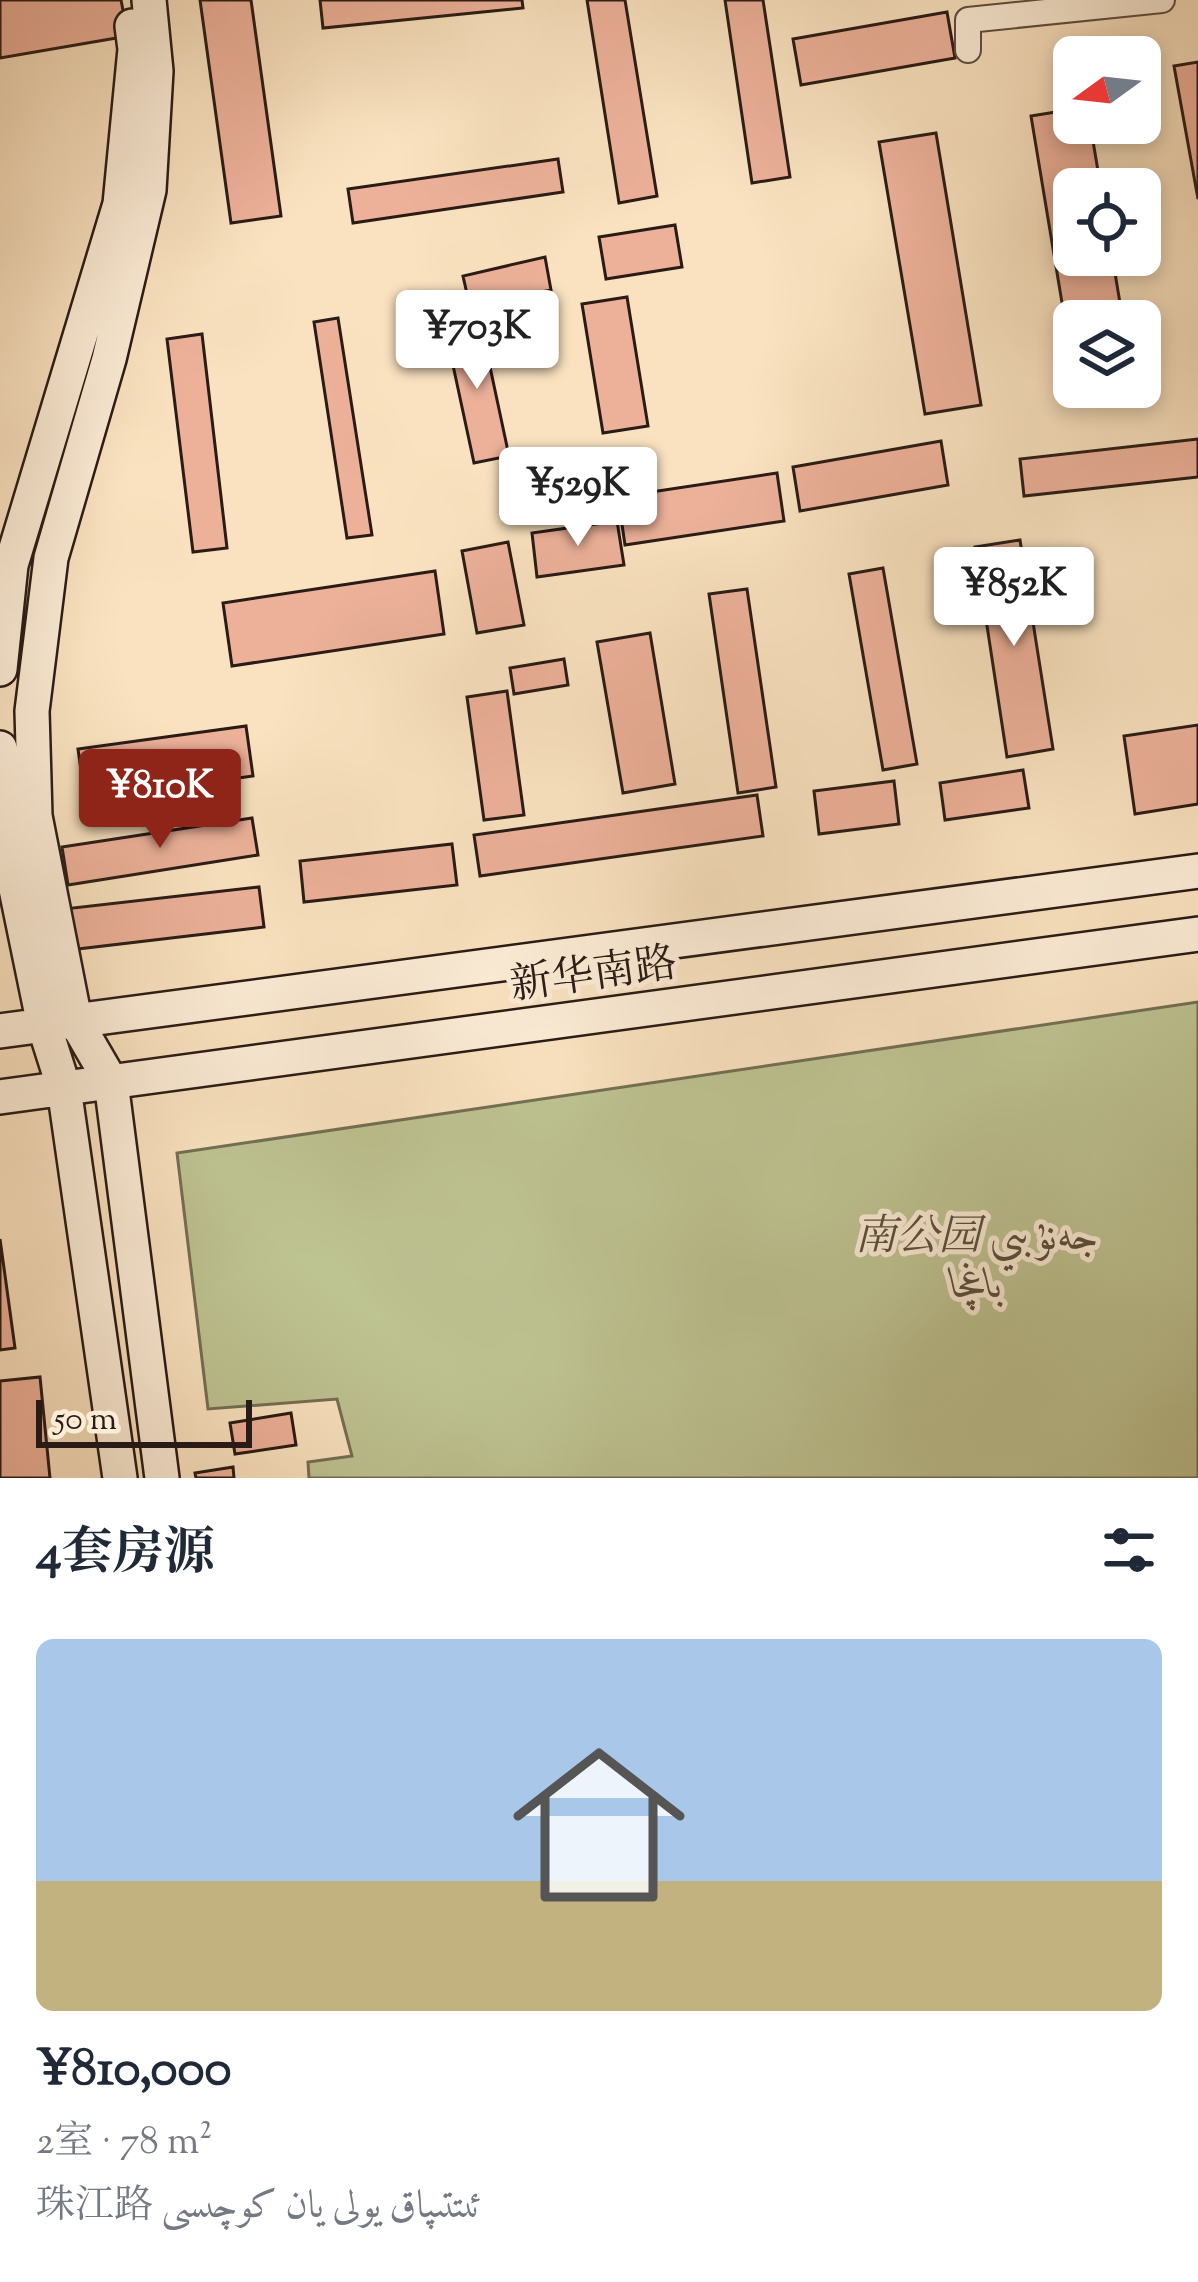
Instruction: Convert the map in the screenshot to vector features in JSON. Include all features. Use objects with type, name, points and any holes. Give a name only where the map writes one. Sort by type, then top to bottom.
[{"type":"street","points":[[0,669],[11,566],[120,204],[135,49],[129,0]]},
{"type":"street","points":[[120,1478],[64,1088],[35,816],[32,711],[51,558],[109,359],[149,190],[157,71],[149,0]]},
{"type":"street","points":[[968,50],[967,10],[1162,0]]},
{"type":"street","points":[[0,748],[15,884],[60,1022],[111,1082],[162,1478]]},
{"type":"street","name":"新华南路","points":[[0,1030],[1198,871]]},
{"type":"street","name":"新华南路","points":[[0,1097],[1198,934]]},
{"type":"green space","name":"南公园 جەنۇبىي باغچا","points":[[1198,1002],[1198,1478],[309,1478],[308,1462],[352,1456],[337,1399],[208,1409],[177,1153]]},
{"type":"building","points":[[0,0],[121,0],[128,36],[0,58]]},
{"type":"building","points":[[200,0],[251,0],[281,216],[231,223]]},
{"type":"building","points":[[320,0],[522,0],[523,8],[323,28]]},
{"type":"building","points":[[587,0],[625,0],[657,196],[619,203]]},
{"type":"building","points":[[725,0],[763,0],[790,177],[752,183]]},
{"type":"building","points":[[947,12],[955,58],[801,85],[793,39]]},
{"type":"building","points":[[1198,62],[1198,199],[1174,66]]},
{"type":"building","points":[[1053,112],[1053,144],[1094,144],[1098,168],[1053,168],[1053,249],[1031,116]]},
{"type":"building","points":[[936,133],[981,405],[925,414],[879,142]]},
{"type":"building","points":[[558,159],[563,192],[353,223],[348,189]]},
{"type":"building","points":[[675,225],[682,267],[606,279],[599,237]]},
{"type":"building","points":[[545,257],[551,290],[470,307],[463,276]]},
{"type":"building","points":[[1058,276],[1116,276],[1120,300],[1062,300]]},
{"type":"building","points":[[627,297],[648,426],[603,433],[582,304]]},
{"type":"building","points":[[338,318],[372,535],[347,538],[314,322]]},
{"type":"building","points":[[480,320],[509,456],[474,463],[445,328]]},
{"type":"building","points":[[202,334],[227,548],[193,552],[167,339]]},
{"type":"building","points":[[1198,439],[1198,477],[1024,496],[1020,459]]},
{"type":"building","points":[[941,441],[948,485],[800,511],[793,467]]},
{"type":"building","points":[[777,473],[784,521],[625,545],[618,497]]},
{"type":"building","points":[[617,521],[624,565],[537,577],[532,533]]},
{"type":"building","points":[[1020,540],[1053,749],[1007,757],[975,547]]},
{"type":"building","points":[[508,542],[524,625],[477,633],[462,551]]},
{"type":"building","points":[[883,568],[917,764],[883,770],[849,574]]},
{"type":"building","points":[[435,571],[444,634],[232,666],[223,603]]},
{"type":"building","points":[[747,589],[776,787],[738,793],[709,594]]},
{"type":"building","points":[[650,633],[675,784],[623,793],[597,642]]},
{"type":"building","points":[[564,659],[568,685],[514,694],[510,668]]},
{"type":"building","points":[[507,691],[524,815],[484,820],[467,697]]},
{"type":"building","points":[[1198,725],[1198,804],[1135,814],[1124,736]]},
{"type":"building","points":[[246,726],[253,776],[85,799],[78,749]]},
{"type":"building","points":[[1023,770],[1029,808],[945,820],[940,783]]},
{"type":"building","points":[[894,781],[899,824],[819,834],[814,791]]},
{"type":"building","points":[[757,795],[763,836],[480,876],[474,835]]},
{"type":"building","points":[[252,818],[258,855],[68,885],[62,847]]},
{"type":"building","points":[[452,844],[457,885],[304,902],[300,861]]},
{"type":"building","points":[[259,887],[264,927],[69,950],[64,909]]},
{"type":"building","points":[[0,1239],[15,1348],[0,1350]]},
{"type":"building","points":[[40,1377],[50,1478],[0,1478],[0,1381]]},
{"type":"building","points":[[291,1413],[296,1445],[235,1454],[230,1423]]},
{"type":"building","points":[[233,1467],[234,1478],[196,1478],[195,1473]]}]
